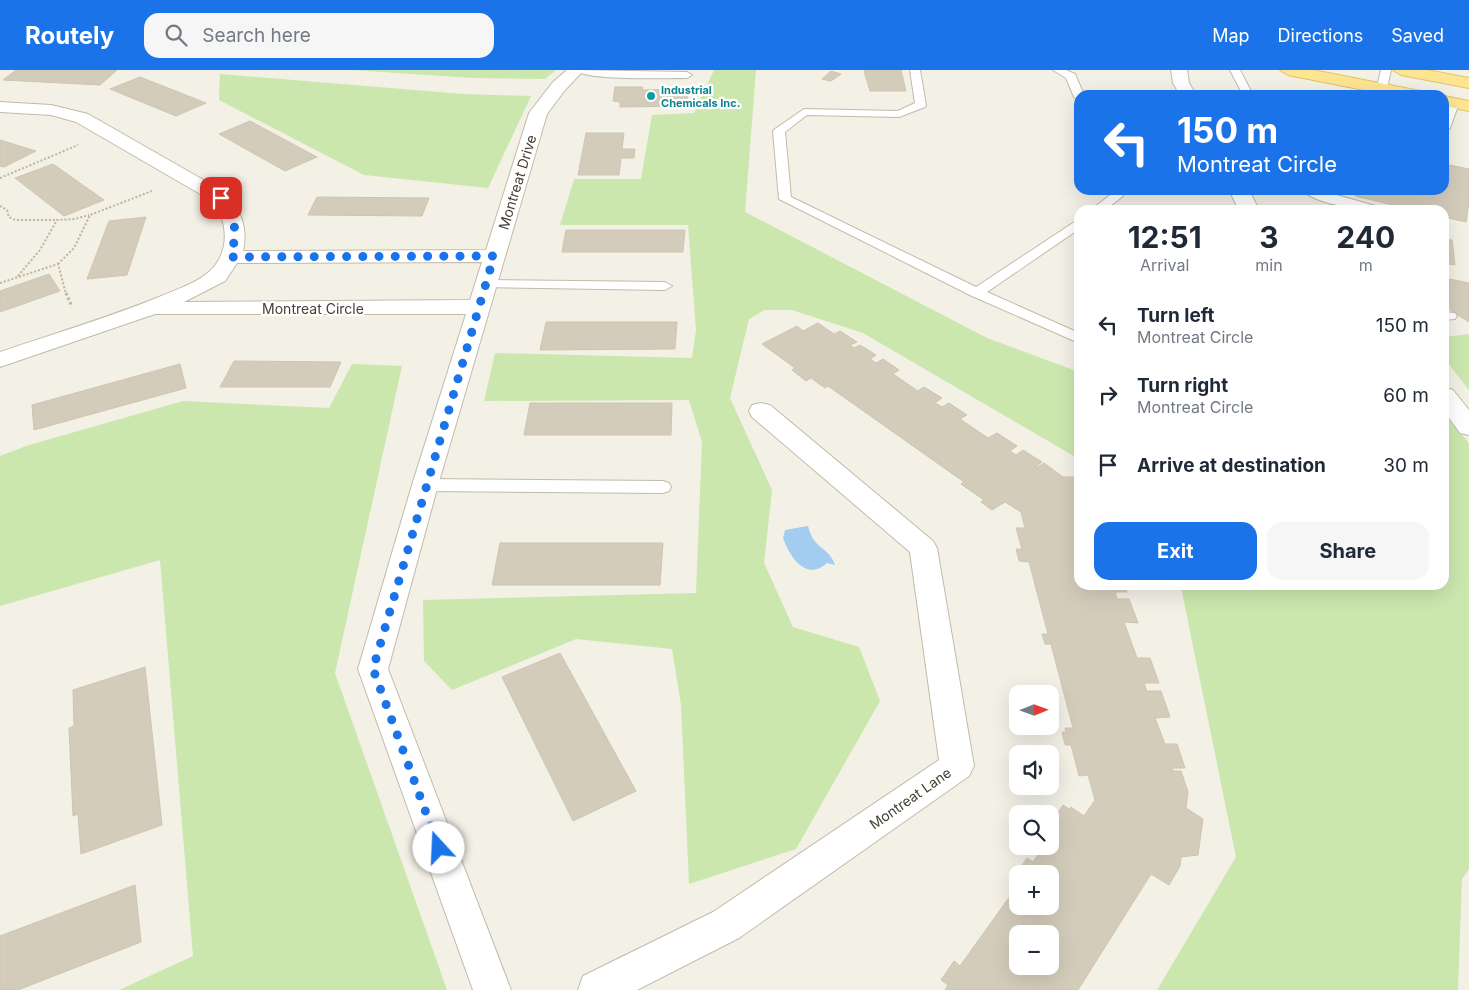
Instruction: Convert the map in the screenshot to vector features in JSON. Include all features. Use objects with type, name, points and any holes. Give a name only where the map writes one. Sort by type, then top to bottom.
[{"type":"main road","points":[[1288,70],[1370,90]]},
{"type":"main road","points":[[1400,70],[1469,83]]},
{"type":"street","name":"Montreat Drive","points":[[492,990],[373,669],[426,485],[538,113],[559,86],[576,70]]},
{"type":"street","points":[[1179,70],[1181,83],[1185,90]]},
{"type":"street","name":"Montreat Circle","points":[[0,107],[51,110],[82,118],[221,198],[233,216],[236,236],[231,257],[218,276],[188,293],[146,310],[0,360]]},
{"type":"street","points":[[231,257],[494,256]]},
{"type":"street","name":"Montreat Circle","points":[[146,310],[483,296]]},
{"type":"street","points":[[1449,401],[1469,427]]},
{"type":"street","name":"Montreat Lane","points":[[596,990],[726,925],[957,766],[923,548],[762,411]]},
{"type":"lane","points":[[580,70],[609,74],[687,75]]},
{"type":"lane","points":[[915,70],[921,105],[899,114],[804,112],[779,131],[785,199],[977,293],[1074,337]]},
{"type":"lane","points":[[1058,70],[1071,76],[1076,90]]},
{"type":"lane","points":[[1235,70],[1245,90]]},
{"type":"lane","points":[[1379,90],[1386,70]]},
{"type":"lane","points":[[1449,118],[1456,103]]},
{"type":"lane","points":[[1103,205],[1114,195]]},
{"type":"lane","points":[[1321,195],[1356,205]]},
{"type":"lane","points":[[977,293],[1074,226]]},
{"type":"lane","points":[[483,296],[666,286]]},
{"type":"lane","points":[[426,485],[663,487]]},
{"type":"path","points":[[0,178],[108,133]]},
{"type":"path","points":[[0,206],[7,210],[9,217],[15,220],[75,219],[90,215],[125,199],[188,179]]},
{"type":"path","points":[[0,283],[58,264],[68,258],[76,247],[90,215]]},
{"type":"path","points":[[16,278],[40,250],[57,220]]},
{"type":"path","points":[[58,264],[67,298],[85,331]]},
{"type":"green space","points":[[351,70],[556,70],[545,79],[473,78]]},
{"type":"green space","points":[[714,70],[756,70],[745,212],[987,338],[1074,370],[1074,456],[863,333],[792,310],[765,310],[749,319],[730,398],[772,490],[764,563],[793,627],[859,647],[880,701],[796,849],[689,884],[681,705],[672,649],[576,639],[452,690],[424,661],[423,600],[696,593],[702,442],[689,400],[484,401],[495,353],[692,358],[696,330],[688,225],[560,225],[574,179],[641,179],[652,115],[694,113]]},
{"type":"green space","points":[[220,74],[463,94],[531,96],[488,188],[364,175],[219,100]]},
{"type":"green space","points":[[1469,334],[1469,390],[1449,364],[1449,336]]},
{"type":"green space","points":[[352,364],[402,366],[335,673],[447,990],[119,990],[193,956],[160,560],[0,606],[0,456],[29,445],[183,401],[329,408]]},
{"type":"green space","points":[[1449,419],[1469,443],[1469,869],[1462,879],[1458,990],[1157,990],[1236,857],[1181,590],[1449,590]]},
{"type":"water","points":[[808,526],[814,540],[829,554],[835,565],[827,563],[812,570],[800,565],[794,559],[783,538],[785,530]]},
{"type":"building","points":[[16,70],[117,70],[100,85],[3,80]]},
{"type":"building","points":[[901,70],[906,91],[870,91],[864,71]]},
{"type":"building","points":[[831,71],[841,74],[831,81],[822,79]]},
{"type":"building","points":[[140,77],[206,103],[176,116],[110,89]]},
{"type":"building","name":"Industrial Chemicals Inc.","points":[[615,87],[643,87],[642,90],[688,89],[687,106],[620,107],[620,102],[613,101]]},
{"type":"building","points":[[250,121],[317,157],[285,171],[219,134]]},
{"type":"building","points":[[586,133],[624,133],[622,149],[635,149],[634,158],[621,158],[619,175],[578,175]]},
{"type":"building","points":[[0,140],[36,151],[4,167],[0,166]]},
{"type":"building","points":[[53,164],[104,200],[64,216],[15,178]]},
{"type":"building","points":[[1449,165],[1469,169],[1469,202],[1466,222],[1449,218],[1449,205],[1393,205],[1355,196],[1449,195]]},
{"type":"building","points":[[317,197],[429,198],[422,216],[308,215]]},
{"type":"building","points":[[146,217],[127,275],[87,279],[109,221]]},
{"type":"building","points":[[566,230],[685,230],[683,252],[562,252]]},
{"type":"building","points":[[1449,240],[1452,240],[1455,265],[1449,264]]},
{"type":"building","points":[[49,274],[60,291],[0,312],[0,291]]},
{"type":"building","points":[[1449,279],[1469,283],[1469,322],[1449,309]]},
{"type":"building","points":[[546,322],[677,322],[675,349],[540,350]]},
{"type":"building","points":[[818,323],[834,334],[840,331],[857,342],[850,345],[854,348],[860,345],[876,355],[870,359],[876,363],[883,359],[899,370],[893,374],[918,391],[924,387],[942,398],[935,403],[942,407],[949,403],[967,415],[960,419],[988,438],[997,433],[1017,446],[1010,451],[1016,455],[1023,450],[1042,462],[1036,468],[1044,463],[1063,477],[1074,477],[1074,590],[1126,590],[1127,592],[1115,592],[1117,599],[1129,599],[1138,623],[1124,622],[1137,658],[1150,658],[1159,683],[1144,683],[1147,691],[1161,691],[1170,717],[1155,718],[1165,744],[1177,744],[1185,768],[1172,768],[1173,771],[1181,771],[1188,792],[1186,808],[1203,819],[1198,855],[1181,857],[1180,866],[1169,885],[1151,874],[1078,990],[945,990],[948,985],[941,980],[954,961],[960,966],[1009,898],[1009,915],[1059,915],[1059,865],[1022,865],[1027,858],[1033,862],[1038,855],[1059,855],[1059,811],[1063,805],[1069,809],[1071,807],[1084,816],[1095,800],[1088,775],[1079,776],[1071,745],[1065,745],[1062,732],[1066,732],[1065,728],[1073,728],[1051,644],[1045,644],[1042,634],[1048,634],[1029,562],[1019,561],[1016,549],[1022,549],[1016,528],[1025,528],[1021,512],[1005,502],[992,510],[981,502],[984,500],[961,484],[964,482],[828,386],[825,388],[811,378],[806,381],[792,370],[795,368],[762,344],[797,326],[803,331]]},
{"type":"building","points":[[234,361],[341,362],[330,387],[220,387]]},
{"type":"building","points":[[180,364],[186,388],[34,430],[32,405]]},
{"type":"building","points":[[530,403],[672,403],[671,435],[524,435]]},
{"type":"building","points":[[500,543],[663,543],[660,585],[492,585]]},
{"type":"building","points":[[560,653],[636,791],[573,821],[502,677]]},
{"type":"building","points":[[145,667],[162,825],[81,854],[78,814],[73,816],[69,728],[74,726],[73,690]]},
{"type":"building","points":[[135,885],[141,942],[18,990],[0,990],[0,936]]},
{"type":"place","name":"Industrial Chemicals Inc.","points":[[651,96]]},
{"type":"route","points":[[221,198],[233,216],[236,236],[231,257],[494,256],[373,669],[439,848]]}]
